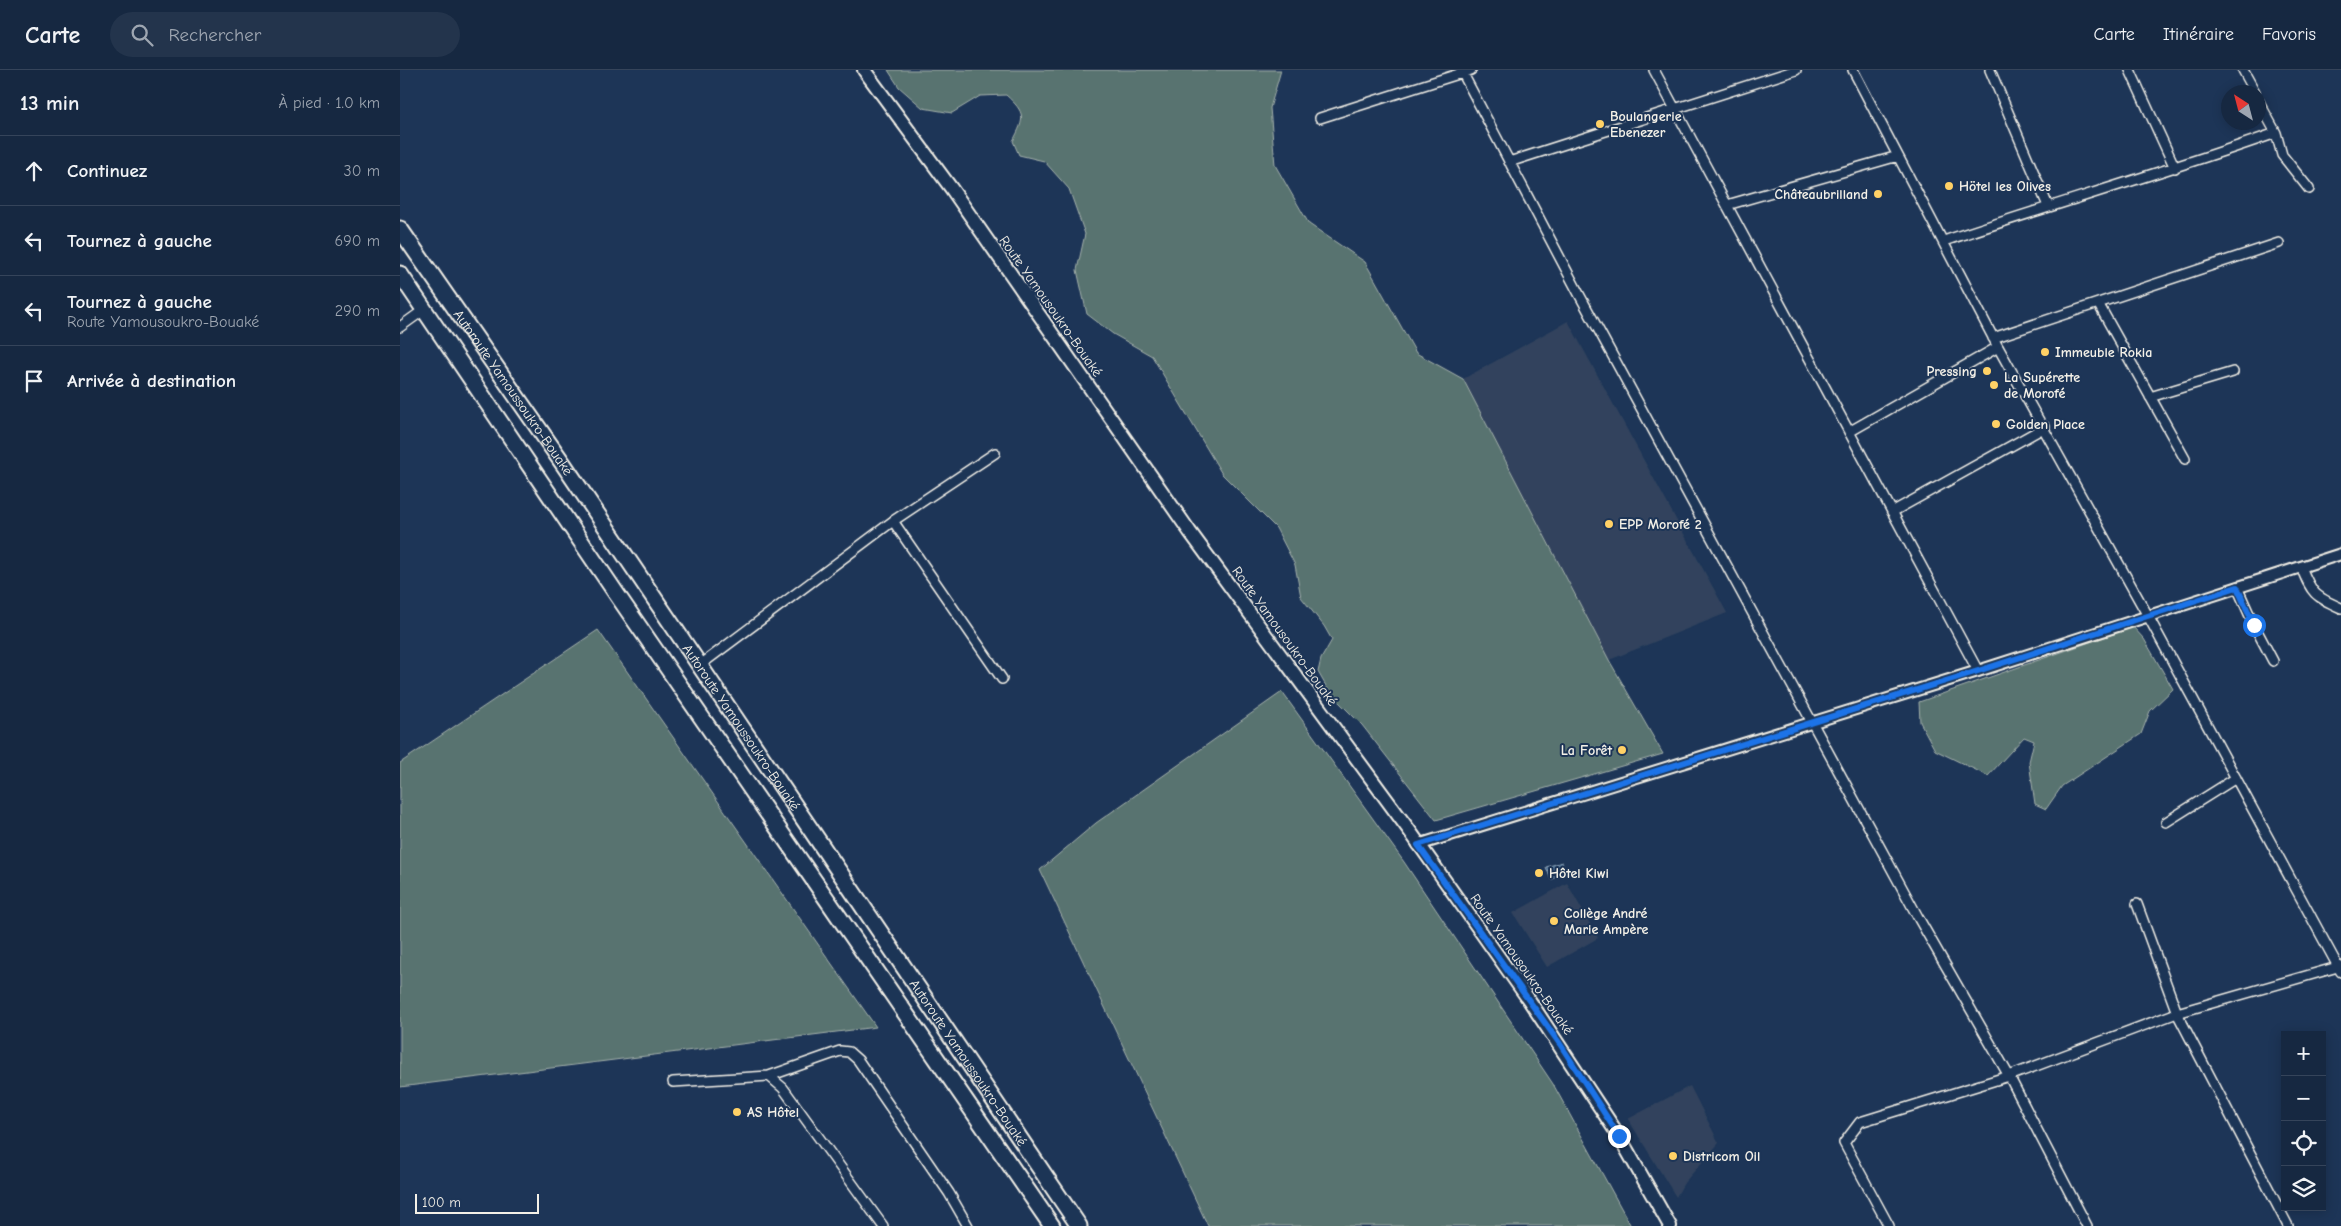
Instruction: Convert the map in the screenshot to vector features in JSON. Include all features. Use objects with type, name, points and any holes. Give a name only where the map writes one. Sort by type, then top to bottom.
[{"type":"highway","name":"Autoroute Yamoussoukro-Bouaké","points":[[400,230],[564,465],[1080,1226]]},
{"type":"highway","name":"Autoroute Yamoussoukro-Bouaké","points":[[400,274],[626,607],[1052,1226]]},
{"type":"main road","name":"Route Yamousoukro-Bouaké","points":[[864,70],[957,196],[1190,532],[1560,1044],[1619,1136],[1670,1226]]},
{"type":"street","points":[[1654,70],[1978,671]]},
{"type":"street","points":[[1510,162],[1796,70]]},
{"type":"street","points":[[1853,70],[1998,347],[2045,427],[2340,968],[2177,1013],[2009,1076],[1860,1122],[1844,1142],[1889,1226]]},
{"type":"street","points":[[1990,70],[2048,206]]},
{"type":"street","points":[[2130,70],[2175,168]]},
{"type":"street","points":[[2243,70],[2251,85]]},
{"type":"street","points":[[1320,118],[1465,71],[1579,294],[1919,919],[2009,1076],[2087,1226]]},
{"type":"street","points":[[2266,115],[2276,133],[2282,155],[2309,189]]},
{"type":"street","points":[[1944,241],[2048,206],[2175,168],[2276,133]]},
{"type":"street","points":[[1727,206],[1898,156]]},
{"type":"street","points":[[1994,338],[2099,305],[2279,243]]},
{"type":"street","points":[[2099,305],[2185,459]]},
{"type":"street","points":[[400,327],[425,309]]},
{"type":"street","points":[[1849,432],[1998,347]]},
{"type":"street","points":[[2150,397],[2233,372]]},
{"type":"street","points":[[1892,512],[2045,427]]},
{"type":"street","points":[[699,666],[893,522],[995,454]]},
{"type":"street","points":[[893,522],[1002,679]]},
{"type":"street","points":[[1418,845],[1978,671],[2341,554]]},
{"type":"street","points":[[2301,567],[2310,590],[2322,600],[2341,608]]},
{"type":"street","points":[[2237,587],[2273,661]]},
{"type":"street","points":[[2166,822],[2236,778]]},
{"type":"street","points":[[2137,904],[2177,1013],[2288,1226]]},
{"type":"street","points":[[672,1082],[769,1076],[840,1051],[849,1052],[863,1068],[949,1193],[968,1226]]},
{"type":"street","points":[[769,1076],[783,1088],[883,1226]]},
{"type":"shaded area","name":"EPP Morofé 2","points":[[1568,321],[1727,613],[1609,660],[1463,379]]},
{"type":"shaded area","points":[[1562,862],[1565,872],[1551,880],[1546,867]]},
{"type":"shaded area","name":"Collège André Marie Ampère","points":[[1567,883],[1598,938],[1547,967],[1513,913]]},
{"type":"shaded area","points":[[1690,1086],[1719,1143],[1684,1183],[1676,1197],[1628,1119]]},
{"type":"green space","points":[[888,70],[1281,70],[1270,108],[1275,165],[1309,224],[1365,262],[1416,353],[1463,379],[1609,660],[1663,754],[1436,820],[1362,725],[1330,693],[1318,672],[1321,659],[1332,640],[1324,626],[1301,597],[1295,565],[1276,528],[1222,474],[1152,356],[1113,334],[1087,314],[1077,270],[1085,234],[1069,189],[1044,161],[1019,155],[1013,141],[1020,127],[1022,116],[1020,111],[1006,95],[980,96],[952,113],[923,108],[899,87]]},
{"type":"green space","points":[[2133,627],[2144,639],[2173,689],[2150,711],[2141,734],[2062,786],[2046,809],[2035,804],[2029,762],[2034,741],[2024,737],[1988,776],[1935,750],[1920,722],[1919,702]]},
{"type":"green space","points":[[598,630],[876,1027],[400,1087],[400,763]]},
{"type":"green space","points":[[1282,692],[1404,862],[1553,1084],[1631,1226],[1208,1226],[1040,870],[1096,823]]},
{"type":"place","name":"Boulangerie Ebenezer","points":[[1600,124]]},
{"type":"place","name":"Hötel les Olives","points":[[1949,186]]},
{"type":"place","name":"Châteaubrilland","points":[[1878,194]]},
{"type":"place","name":"Immeuble Rokia","points":[[2045,352]]},
{"type":"place","name":"Pressing","points":[[1987,371]]},
{"type":"place","name":"La Supérette de Morofé","points":[[1994,385]]},
{"type":"place","name":"Golden Place","points":[[1996,424]]},
{"type":"place","name":"EPP Morofé 2","points":[[1609,524]]},
{"type":"place","name":"La Forêt","points":[[1622,750]]},
{"type":"place","name":"Hôtel Kiwi","points":[[1539,873]]},
{"type":"place","name":"Collège André Marie Ampère","points":[[1554,921]]},
{"type":"place","name":"AS Hôtel","points":[[737,1112]]},
{"type":"place","name":"Districom Oil","points":[[1673,1156]]},
{"type":"route","points":[[1619,1136],[1560,1044],[1418,845],[1978,671],[2237,587],[2254,625]]}]
